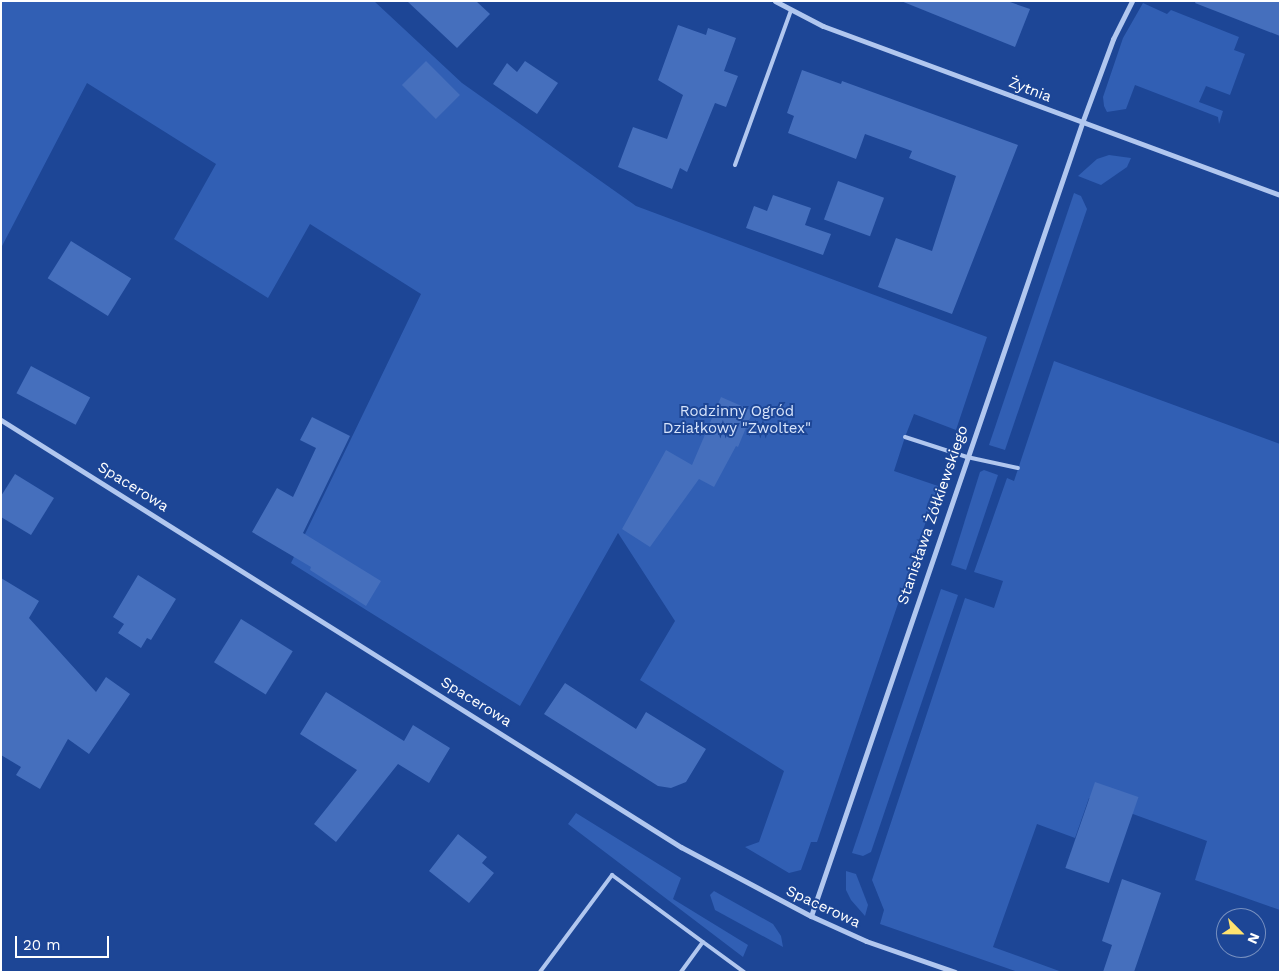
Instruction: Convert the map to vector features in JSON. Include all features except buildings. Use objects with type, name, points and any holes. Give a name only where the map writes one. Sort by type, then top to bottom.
[{"type":"street","name":"Żytnia","points":[[774,1],[823,26],[1280,195]]},
{"type":"street","name":"Stanisława Żółkiewskiego","points":[[811,916],[966,456],[1082,123],[1113,39],[1132,1]]},
{"type":"street","name":"Spacerowa","points":[[1,420],[681,846],[811,916],[866,941],[955,972]]},
{"type":"lane","points":[[735,165],[791,10]]},
{"type":"lane","points":[[905,437],[966,456],[1018,468]]},
{"type":"lane","points":[[540,972],[612,875],[744,972]]},
{"type":"lane","points":[[681,972],[702,942]]},
{"type":"green space","name":"Rodzinny Ogród Działkowy \"Zwoltex\"","points":[[1,1],[374,1],[462,83],[636,206],[987,337],[956,430],[914,414],[905,437],[894,471],[938,486],[817,842],[811,842],[801,870],[789,873],[745,847],[759,842],[784,771],[640,680],[675,621],[618,533],[520,706],[291,563],[421,294],[310,224],[268,298],[204,258],[174,239],[216,164],[87,83],[1,248]]},
{"type":"green space","points":[[1143,3],[1167,14],[1171,10],[1239,37],[1234,50],[1245,54],[1230,95],[1206,86],[1199,102],[1223,111],[1219,124],[1218,117],[1135,85],[1126,109],[1107,112],[1103,97],[1123,38]]},
{"type":"green space","points":[[1109,155],[1131,158],[1127,167],[1101,185],[1078,176],[1097,159]]},
{"type":"green space","points":[[1074,193],[1081,196],[1087,209],[1005,450],[989,445]]},
{"type":"green space","points":[[1054,361],[1280,444],[1280,910],[1195,880],[1207,841],[1089,798],[1075,838],[1037,824],[993,947],[1062,972],[1018,972],[880,924],[884,910],[872,880],[965,598],[994,608],[1003,581],[974,572],[1007,478],[1014,481]]},
{"type":"green space","points":[[984,470],[998,475],[966,570],[951,565],[980,472]]},
{"type":"green space","points":[[941,589],[958,595],[871,852],[863,856],[852,853]]},
{"type":"green space","points":[[576,813],[681,878],[673,899],[748,945],[743,957],[568,824]]},
{"type":"green space","points":[[846,871],[856,874],[868,905],[865,916],[851,900],[846,890]]},
{"type":"green space","points":[[714,891],[773,924],[781,936],[783,947],[715,910],[710,895]]}]
